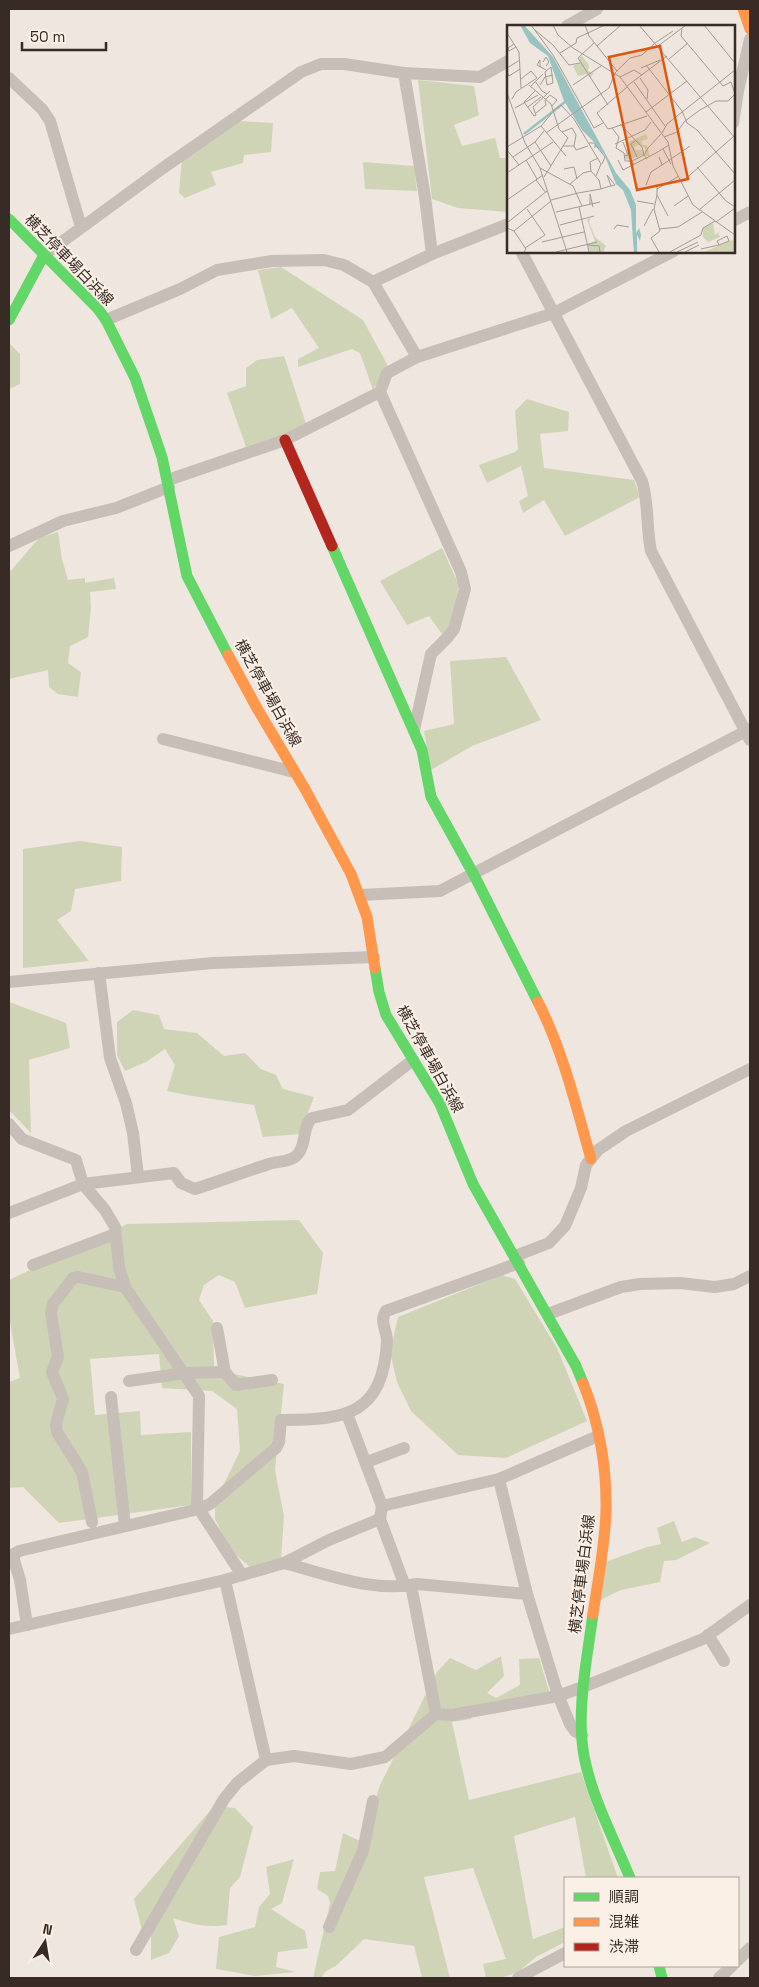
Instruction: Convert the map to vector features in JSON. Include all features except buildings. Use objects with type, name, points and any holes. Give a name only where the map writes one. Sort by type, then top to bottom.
[{"type":"main road","points":[[743,9],[750,29]]},
{"type":"main road","name":"横芝停車場白浜線","points":[[9,219],[98,309],[106,320],[135,378],[162,456],[187,576],[202,607],[351,874],[367,917],[379,992],[386,1015],[440,1104],[473,1184],[548,1314],[576,1366],[590,1397],[604,1462],[606,1511],[604,1543],[583,1687],[582,1735],[584,1756],[595,1793],[630,1877]]},
{"type":"main road","points":[[9,320],[44,254]]},
{"type":"main road","points":[[285,440],[414,730],[422,750],[430,797],[474,875],[549,1024],[568,1079],[591,1159]]},
{"type":"street","points":[[569,25],[597,9]]},
{"type":"street","points":[[734,117],[750,39]]},
{"type":"street","points":[[44,254],[301,72],[321,64],[344,64],[404,73],[480,77],[507,62]]},
{"type":"street","points":[[404,73],[425,197],[432,254]]},
{"type":"street","points":[[9,78],[42,109],[50,121],[81,227]]},
{"type":"street","points":[[734,217],[750,212]]},
{"type":"street","points":[[373,282],[432,254],[507,225]]},
{"type":"street","points":[[360,895],[440,891],[749,733],[651,551],[648,538],[645,489],[642,481],[522,252]]},
{"type":"street","points":[[9,546],[63,521],[116,508],[168,483],[285,440],[380,392],[387,373],[417,357],[554,313],[672,252]]},
{"type":"street","points":[[106,320],[180,289],[217,270],[272,261],[324,260],[344,265],[373,282],[417,357]]},
{"type":"street","points":[[380,392],[462,572],[465,589],[454,629],[448,638],[431,654],[414,730]]},
{"type":"street","points":[[163,739],[294,772]]},
{"type":"street","points":[[9,982],[214,963],[374,957]]},
{"type":"street","points":[[99,973],[110,1058],[126,1103],[138,1176]]},
{"type":"street","points":[[9,1213],[83,1184],[174,1172],[181,1183],[195,1189],[291,1159],[298,1154],[308,1122],[312,1118],[348,1110],[413,1060]]},
{"type":"street","points":[[27,1625],[20,1580],[11,1560],[14,1554],[19,1551],[199,1509],[210,1504],[276,1448],[279,1442],[282,1420],[318,1420],[347,1414],[356,1410],[371,1396],[381,1378],[387,1338],[383,1324],[386,1311],[517,1260],[548,1242],[565,1226],[581,1188],[586,1165],[598,1150],[626,1131],[750,1069]]},
{"type":"street","points":[[9,1124],[22,1138],[76,1160],[83,1184],[105,1210],[115,1227],[119,1268],[125,1287],[199,1396],[197,1505],[242,1575]]},
{"type":"street","points":[[33,1265],[115,1234]]},
{"type":"street","points":[[548,1314],[621,1288],[640,1284],[680,1283],[715,1287],[734,1284],[750,1276]]},
{"type":"street","points":[[92,1522],[82,1472],[57,1432],[56,1424],[63,1399],[52,1372],[58,1357],[51,1313],[53,1304],[73,1278],[78,1277],[125,1287]]},
{"type":"street","points":[[217,1328],[225,1372],[236,1385],[272,1380]]},
{"type":"street","points":[[129,1381],[185,1373],[225,1372]]},
{"type":"street","points":[[111,1398],[125,1526]]},
{"type":"street","points":[[347,1414],[367,1462],[382,1506],[380,1519],[408,1586],[436,1714]]},
{"type":"street","points":[[382,1506],[498,1479],[598,1436]]},
{"type":"street","points":[[367,1462],[404,1448]]},
{"type":"street","points":[[498,1479],[527,1594],[558,1696],[570,1724],[575,1732],[582,1735]]},
{"type":"street","points":[[9,1630],[225,1580],[284,1563],[329,1540],[380,1519]]},
{"type":"street","points":[[284,1563],[376,1586],[408,1586],[417,1584],[527,1594]]},
{"type":"street","points":[[225,1580],[266,1760]]},
{"type":"street","points":[[136,1950],[224,1799],[237,1782],[266,1760],[294,1756],[351,1764],[385,1758],[436,1714],[452,1715],[558,1696],[703,1639],[750,1605]]},
{"type":"street","points":[[708,1635],[724,1661]]},
{"type":"street","points":[[329,1927],[363,1851],[372,1801]]},
{"type":"street","points":[[739,1959],[750,1948]]},
{"type":"street","points":[[518,1978],[564,1953]]},
{"type":"street","points":[[719,1978],[731,1967]]},
{"type":"green space","points":[[418,80],[474,86],[479,115],[454,125],[462,146],[495,138],[500,158],[507,158],[507,212],[458,208],[432,199]]},
{"type":"green space","points":[[240,121],[273,123],[271,152],[244,155],[243,163],[211,172],[216,185],[185,198],[179,193],[182,158]]},
{"type":"green space","points":[[363,162],[414,166],[417,191],[365,189]]},
{"type":"green space","points":[[281,267],[363,320],[388,366],[373,390],[360,353],[352,349],[298,367],[298,359],[319,348],[292,308],[271,319],[258,270]]},
{"type":"green space","points":[[9,343],[20,354],[20,384],[9,389]]},
{"type":"green space","points":[[284,356],[306,424],[280,436],[246,447],[227,393],[246,386],[246,368],[257,360]]},
{"type":"green space","points":[[527,399],[569,412],[568,431],[540,434],[544,468],[634,480],[640,497],[565,536],[544,500],[523,513],[519,501],[528,496],[521,466],[487,483],[479,465],[515,452],[518,449],[515,411]]},
{"type":"green space","points":[[58,532],[62,559],[68,580],[85,578],[85,583],[114,578],[116,589],[90,592],[91,608],[88,637],[70,646],[68,663],[81,672],[78,697],[58,694],[49,687],[48,670],[9,679],[9,573],[39,538]]},
{"type":"green space","points":[[442,548],[459,585],[453,616],[444,637],[429,616],[407,625],[380,581]]},
{"type":"green space","points":[[506,657],[541,720],[472,746],[431,770],[424,731],[454,724],[450,661]]},
{"type":"green space","points":[[80,841],[122,847],[121,881],[75,889],[71,911],[57,920],[89,961],[23,968],[23,849]]},
{"type":"green space","points":[[9,1002],[66,1023],[70,1048],[29,1060],[31,1133],[9,1110]]},
{"type":"green space","points":[[133,1010],[159,1015],[164,1029],[197,1033],[224,1056],[245,1053],[261,1069],[276,1075],[283,1089],[314,1097],[300,1134],[263,1137],[254,1105],[167,1091],[175,1065],[165,1049],[146,1062],[125,1071],[117,1055],[117,1022]]},
{"type":"green space","points":[[299,1220],[323,1253],[317,1294],[245,1308],[235,1282],[219,1275],[204,1285],[199,1300],[213,1321],[214,1370],[284,1384],[275,1470],[284,1516],[281,1559],[250,1567],[230,1550],[215,1519],[215,1502],[240,1451],[237,1409],[212,1391],[162,1388],[159,1354],[90,1359],[95,1415],[140,1411],[141,1435],[191,1432],[191,1505],[59,1523],[23,1487],[9,1488],[9,1382],[20,1378],[9,1317],[9,1280],[127,1224]]},
{"type":"green space","points":[[502,1275],[515,1279],[557,1348],[587,1421],[506,1458],[458,1455],[411,1411],[397,1382],[390,1352],[398,1317]]},
{"type":"green space","points":[[674,1521],[682,1542],[695,1537],[710,1543],[676,1560],[664,1561],[660,1582],[621,1590],[600,1600],[605,1562],[661,1544],[657,1528]]},
{"type":"green space","points":[[501,1656],[504,1676],[487,1693],[496,1698],[520,1685],[519,1659],[539,1658],[550,1694],[470,1708],[471,1719],[452,1722],[469,1800],[581,1772],[618,1877],[586,1877],[575,1817],[514,1836],[533,1939],[564,1927],[564,1943],[536,1957],[518,1972],[501,1978],[486,1978],[483,1964],[506,1959],[473,1868],[424,1877],[450,1978],[422,1978],[414,1946],[364,1939],[337,1965],[325,1972],[321,1978],[313,1978],[330,1903],[328,1896],[317,1889],[320,1872],[335,1871],[343,1833],[362,1842],[380,1785],[437,1672],[450,1658],[476,1670]]},
{"type":"green space","points":[[214,1806],[235,1808],[253,1827],[240,1877],[230,1888],[227,1925],[199,1925],[173,1918],[179,1936],[169,1953],[151,1960],[151,1937],[143,1934],[134,1899]]},
{"type":"green space","points":[[294,1859],[282,1903],[271,1909],[305,1931],[308,1948],[278,1952],[276,1967],[296,1972],[255,1976],[216,1969],[219,1937],[255,1927],[259,1907],[270,1894],[266,1867]]},
{"type":"traffic: fast","points":[[9,219],[98,309],[106,320],[135,378],[162,457],[187,576],[228,655]]},
{"type":"traffic: fast","points":[[9,320],[44,255]]},
{"type":"traffic: fast","points":[[332,546],[422,750],[431,797],[474,875],[538,1002]]},
{"type":"traffic: fast","points":[[375,968],[379,992],[386,1015],[440,1104],[473,1184],[576,1366],[583,1383]]},
{"type":"traffic: fast","points":[[593,1614],[582,1703],[581,1721],[584,1756],[598,1803],[630,1877]]},
{"type":"traffic: fast","points":[[659,1967],[662,1978]]},
{"type":"traffic: slow","points":[[743,9],[750,29]]},
{"type":"traffic: slow","points":[[228,655],[305,789],[351,874],[367,917],[375,968]]},
{"type":"traffic: slow","points":[[538,1002],[562,1059],[591,1159]]},
{"type":"traffic: slow","points":[[583,1383],[598,1429],[606,1495],[604,1537],[593,1614]]},
{"type":"traffic: jam","points":[[285,440],[332,546]]}]
